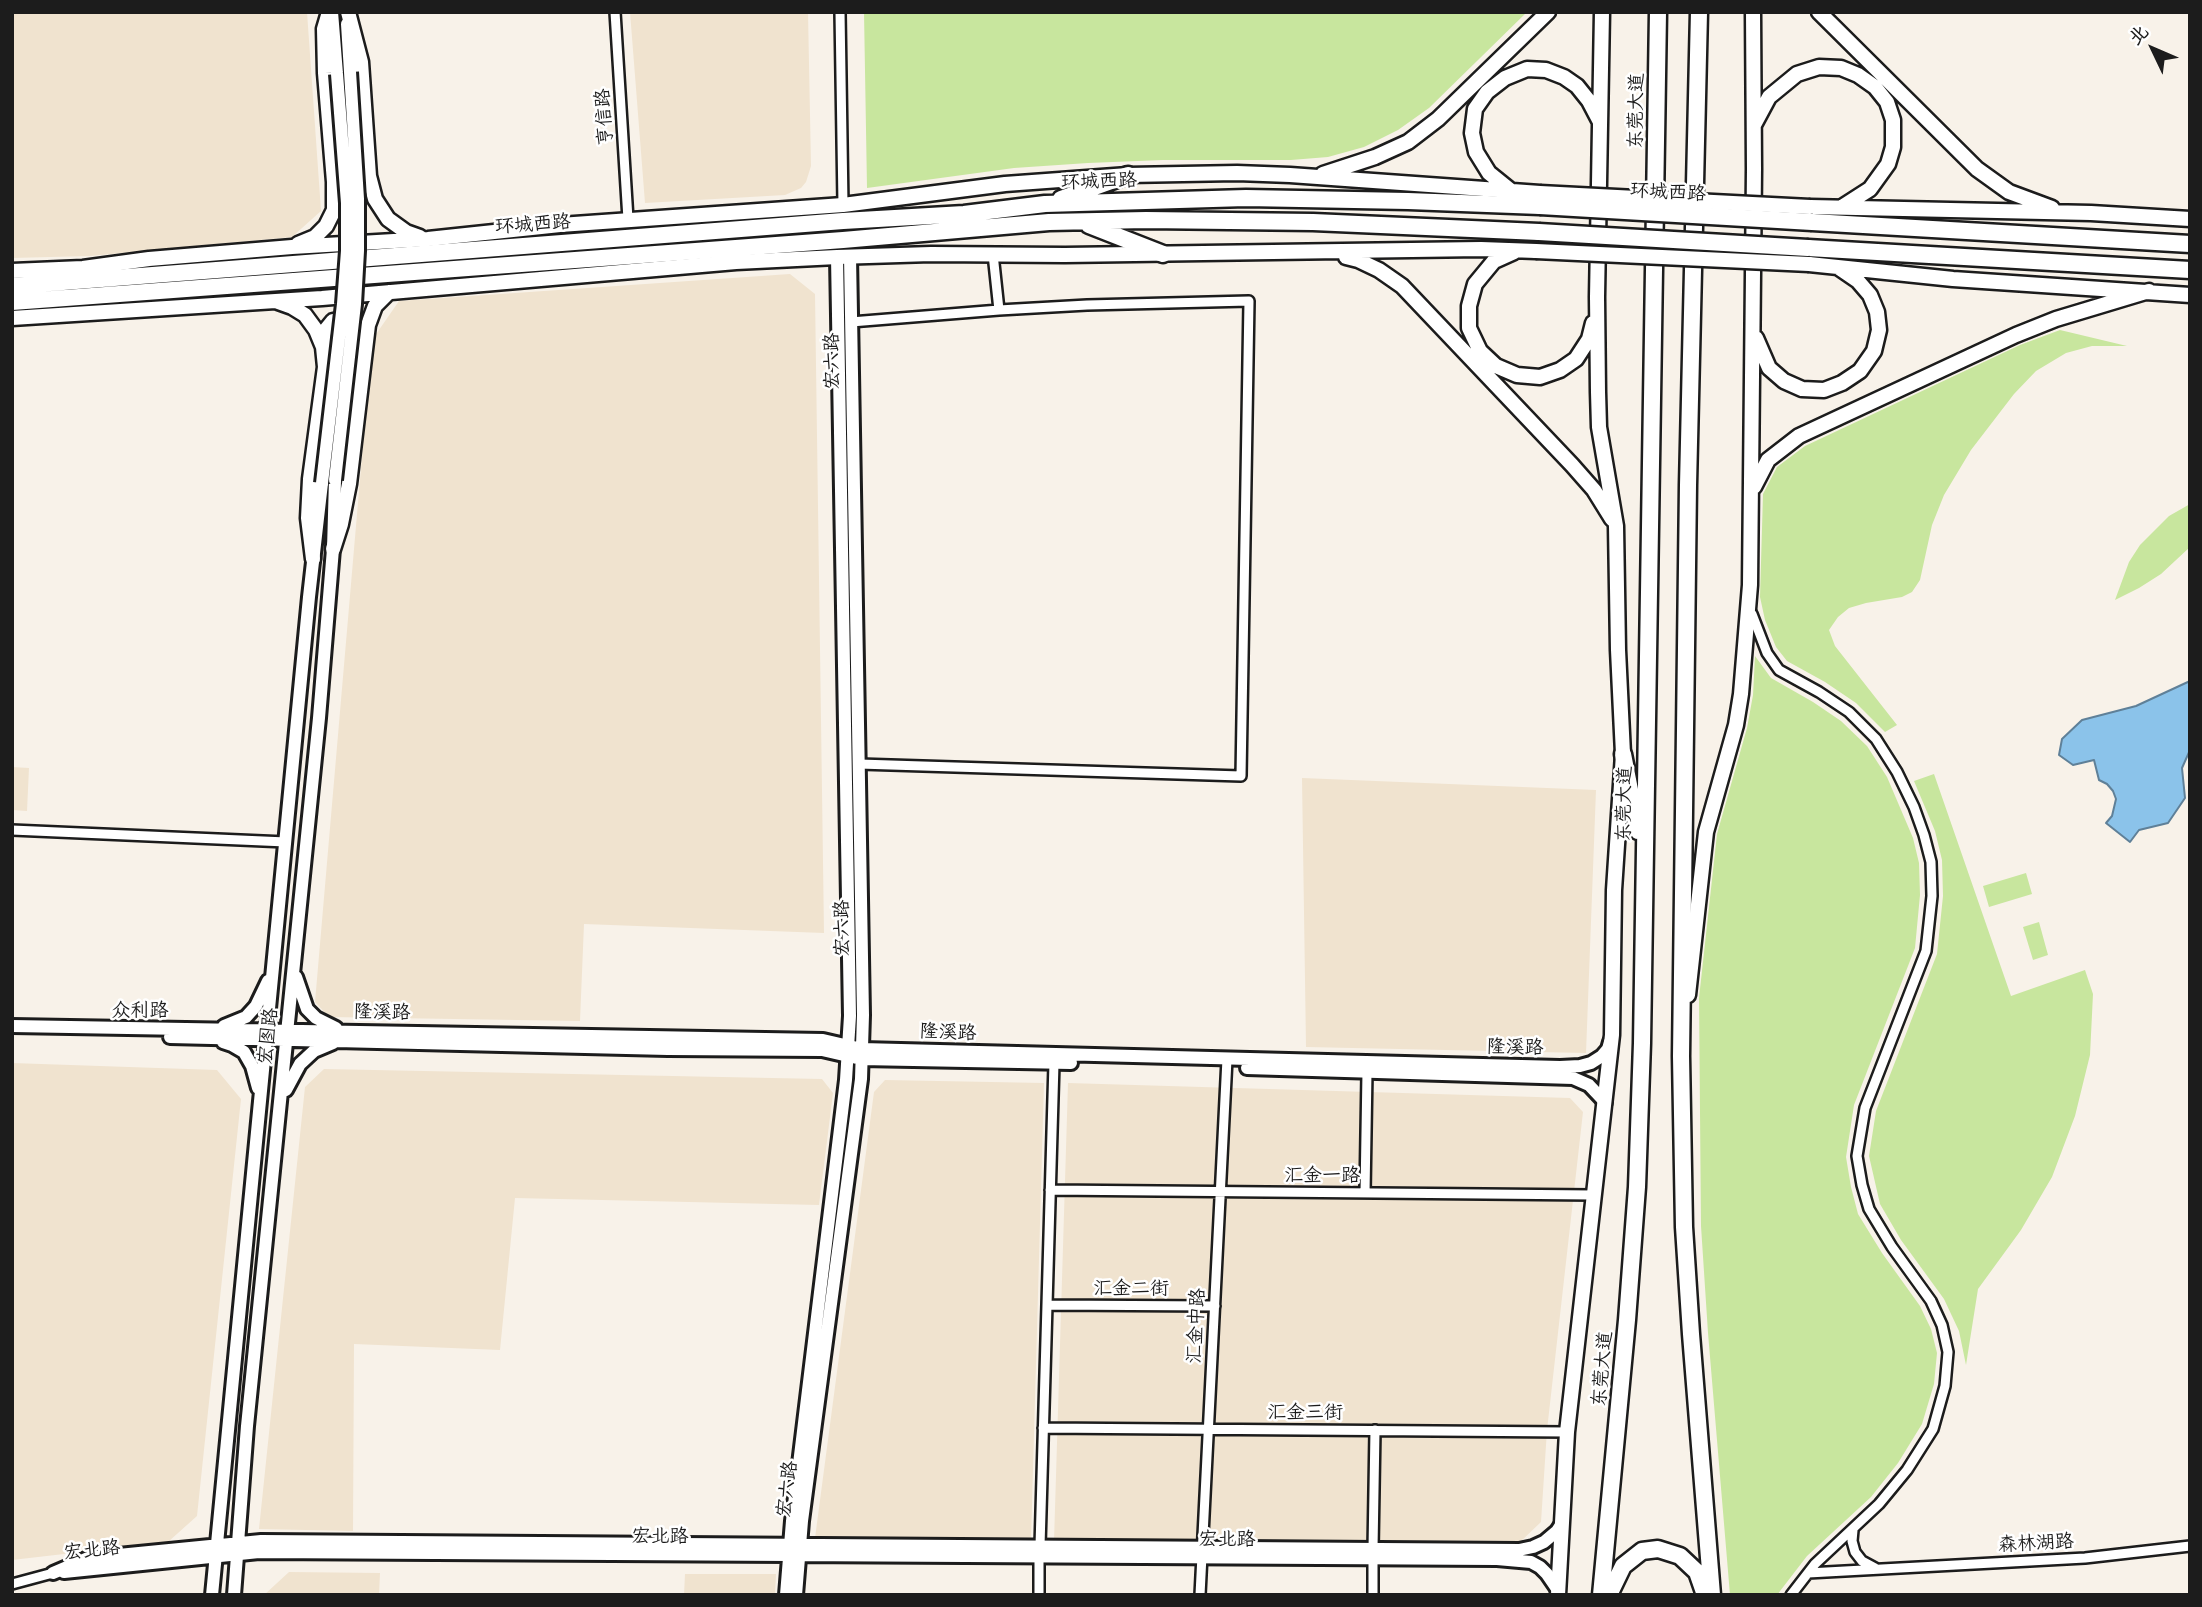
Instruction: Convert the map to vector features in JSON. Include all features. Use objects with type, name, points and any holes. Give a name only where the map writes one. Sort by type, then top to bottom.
[{"type":"highway","name":"东莞大道","points":[[1601,1595],[1627,1320],[1642,1043],[1658,12]]},
{"type":"highway","points":[[1699,12],[1688,485],[1681,1056],[1684,1227],[1690,1334],[1712,1595]]},
{"type":"highway","points":[[1045,204],[1128,175]]},
{"type":"highway","name":"环城西路","points":[[12,286],[843,221],[964,214],[1045,204],[1246,198],[1408,201],[1540,199],[1811,215],[2190,244]]},
{"type":"highway","name":"环城西路","points":[[12,302],[843,240],[1049,222],[1146,220],[1313,222],[1539,232],[1809,256],[2190,270]]},
{"type":"highway","points":[[1080,221],[1163,254]]},
{"type":"highway","points":[[1623,754],[1644,862]]},
{"type":"highway","points":[[1609,1595],[1623,1566],[1642,1551],[1658,1549],[1680,1556],[1696,1572],[1705,1595]]},
{"type":"main road","points":[[292,247],[315,237],[326,226],[334,210],[324,29],[330,12]]},
{"type":"main road","points":[[348,12],[361,62],[369,176],[375,199],[388,219],[406,232],[428,239]]},
{"type":"main road","points":[[1313,176],[1375,157],[1408,142],[1438,119],[1548,12]]},
{"type":"main road","points":[[1558,1592],[1567,1432],[1612,1035],[1614,890],[1623,754],[1616,526],[1599,427],[1597,308],[1602,12]]},
{"type":"main road","points":[[1681,1056],[1706,832],[1736,725],[1749,598],[1753,324],[1753,12]]},
{"type":"main road","points":[[1819,12],[1977,169],[2010,192],[2063,213]]},
{"type":"main road","points":[[1754,126],[1769,97],[1797,74],[1819,67],[1842,68],[1875,87],[1887,102],[1893,120],[1893,147],[1888,164],[1870,189],[1842,207]]},
{"type":"main road","points":[[1511,191],[1489,173],[1476,152],[1472,133],[1475,109],[1488,92],[1505,78],[1527,69],[1546,70],[1564,77],[1577,86],[1589,101],[1601,124]]},
{"type":"main road","points":[[12,271],[83,268],[149,259],[292,247],[428,239],[628,219],[842,205],[981,186],[1128,175],[1237,173],[1313,176],[1511,191],[1540,199]]},
{"type":"main road","points":[[334,190],[338,207],[347,218],[362,217],[370,211],[375,199]]},
{"type":"main road","points":[[1811,215],[1842,207],[2137,215],[2190,219]]},
{"type":"main road","points":[[1518,250],[1494,261],[1475,284],[1469,306],[1469,328],[1480,351],[1496,366],[1517,375],[1540,377],[1560,370],[1576,359],[1589,339],[1597,308]]},
{"type":"main road","points":[[12,318],[388,292],[736,262],[843,257],[1518,250],[1809,256],[1838,267],[1858,281],[1870,295],[1877,312],[1879,330],[1874,351],[1860,371],[1842,383],[1824,390],[1802,389],[1784,381],[1769,368],[1758,347],[1753,324]]},
{"type":"main road","points":[[1327,253],[1358,260],[1402,286],[1573,465],[1594,490],[1616,526]]},
{"type":"main road","points":[[1838,267],[1953,279],[2190,295]]},
{"type":"main road","points":[[1751,491],[1768,460],[1799,436],[2016,335],[2056,319],[2149,291]]},
{"type":"main road","points":[[333,549],[349,484],[368,325],[375,306],[388,292]]},
{"type":"main road","points":[[273,300],[305,315],[316,330],[323,347]]},
{"type":"main road","points":[[313,559],[308,518],[310,480],[325,367],[324,332],[333,321],[346,320],[358,325],[365,348]]},
{"type":"street","points":[[330,12],[343,73]]},
{"type":"street","points":[[343,73],[348,12]]},
{"type":"street","name":"亨信路","points":[[615,12],[628,219]]},
{"type":"street","points":[[840,12],[842,205]]},
{"type":"street","name":"宏图路","points":[[234,1595],[247,1426],[318,732],[333,549],[335,480],[355,304],[358,199],[343,73]]},
{"type":"street","name":"宏图路","points":[[212,1595],[313,559],[343,304],[347,203],[343,73]]},
{"type":"street","points":[[993,254],[999,310]]},
{"type":"street","name":"宏六路","points":[[786,1595],[795,1550],[861,1079],[859,764],[851,322],[843,257]]},
{"type":"street","name":"宏六路","points":[[796,1595],[795,1550],[850,1016],[843,257]]},
{"type":"street","points":[[851,322],[1087,305],[1249,300],[1241,776],[859,764]]},
{"type":"street","points":[[1749,598],[1754,624],[1766,653],[1779,670],[1849,712],[1876,739],[1897,772],[1914,807],[1931,862],[1932,896],[1926,951],[1865,1108],[1857,1156],[1869,1209],[1892,1247],[1931,1301],[1942,1325],[1948,1352],[1945,1386],[1933,1429],[1907,1470],[1880,1504],[1815,1564],[1791,1595]]},
{"type":"street","points":[[12,830],[286,842]]},
{"type":"street","points":[[212,1034],[246,1017],[256,1006],[274,961]]},
{"type":"street","points":[[281,1103],[289,1081],[300,1064],[314,1051],[343,1036],[307,1009],[294,966]]},
{"type":"street","name":"众利路","points":[[12,1026],[212,1034]]},
{"type":"street","name":"众利路","points":[[12,1033],[267,1035]]},
{"type":"street","points":[[212,1034],[244,1052],[257,1080],[261,1102]]},
{"type":"street","name":"隆溪路","points":[[267,1035],[848,1051],[862,1054],[1054,1063],[1560,1067],[1580,1066],[1602,1056],[1608,1049],[1612,1035]]},
{"type":"street","name":"隆溪路","points":[[862,1054],[1226,1063],[1367,1072],[1573,1078],[1589,1085],[1605,1102]]},
{"type":"street","points":[[1039,1595],[1054,1063]]},
{"type":"street","name":"汇金中路","points":[[1200,1595],[1226,1063]]},
{"type":"street","points":[[1365,1193],[1367,1072]]},
{"type":"street","name":"汇金一路","points":[[1050,1191],[1593,1195]]},
{"type":"street","name":"汇金二街","points":[[1047,1305],[1214,1306]]},
{"type":"street","name":"汇金三街","points":[[1043,1428],[1567,1432]]},
{"type":"street","points":[[1373,1595],[1375,1430]]},
{"type":"street","name":"宏北路","points":[[52,1573],[88,1558],[238,1548],[259,1552],[795,1550],[1373,1553],[1519,1550],[1544,1542],[1561,1525]]},
{"type":"street","points":[[1853,1530],[1855,1552],[1862,1561],[1883,1569]]},
{"type":"street","name":"森林湖路","points":[[1808,1573],[2085,1558],[2190,1546]]},
{"type":"street","name":"宏北路","points":[[1373,1553],[1531,1562],[1540,1567],[1558,1592]]},
{"type":"street","points":[[12,1584],[52,1573]]},
{"type":"shaded area","points":[[12,12],[307,12],[321,211],[292,237],[90,256],[12,258]]},
{"type":"shaded area","points":[[630,12],[808,12],[811,166],[801,188],[785,195],[645,203]]},
{"type":"shaded area","points":[[790,274],[815,294],[824,933],[584,924],[580,1021],[329,1017],[315,1002],[372,340],[399,301]]},
{"type":"shaded area","points":[[12,767],[29,768],[27,811],[12,810]]},
{"type":"shaded area","points":[[1302,778],[1596,790],[1586,1053],[1306,1047]]},
{"type":"shaded area","points":[[12,1063],[217,1070],[241,1099],[197,1516],[168,1542],[12,1560]]},
{"type":"shaded area","points":[[324,1069],[822,1079],[833,1093],[819,1205],[515,1198],[500,1350],[354,1344],[353,1531],[259,1529],[305,1087]]},
{"type":"shaded area","points":[[885,1080],[1044,1083],[1031,1540],[815,1538],[874,1092]]},
{"type":"shaded area","points":[[1068,1083],[1570,1098],[1583,1112],[1547,1430],[1541,1522],[1518,1544],[1054,1541]]},
{"type":"shaded area","points":[[289,1572],[380,1573],[379,1595],[264,1595]]},
{"type":"shaded area","points":[[685,1574],[776,1574],[775,1595],[684,1595]]},
{"type":"green space","points":[[864,12],[1527,12],[1429,108],[1398,130],[1364,147],[1328,157],[1088,163],[1014,168],[867,188]]},
{"type":"green space","points":[[2060,330],[2127,346],[2092,346],[2066,353],[2036,371],[2014,394],[1971,450],[1944,495],[1932,525],[1920,580],[1912,592],[1902,597],[1849,608],[1829,630],[1835,646],[1897,725],[1885,732],[1856,703],[1787,661],[1776,647],[1765,620],[1760,597],[1763,494],[1777,467],[1805,446],[2020,345]]},
{"type":"green space","points":[[2190,504],[2190,547],[2161,574],[2115,600],[2129,562],[2140,545],[2169,516]]},
{"type":"green space","points":[[1755,656],[1771,678],[1841,721],[1867,746],[1887,777],[1913,838],[1919,863],[1920,895],[1915,948],[1854,1105],[1846,1157],[1858,1214],[1920,1306],[1931,1329],[1937,1353],[1934,1384],[1922,1424],[1898,1463],[1871,1497],[1807,1556],[1777,1595],[1730,1595],[1701,1226],[1699,998],[1717,834],[1747,728],[1753,695]]},
{"type":"green space","points":[[1934,774],[2011,996],[2085,970],[2093,994],[2090,1055],[2075,1116],[2052,1177],[2021,1230],[1978,1289],[1966,1365],[1959,1331],[1944,1299],[1901,1240],[1880,1204],[1869,1156],[1876,1111],[1937,954],[1943,896],[1942,860],[1935,831],[1914,781]]},
{"type":"green space","points":[[2026,873],[2032,894],[1989,907],[1983,886]]},
{"type":"green space","points":[[2039,922],[2048,955],[2033,960],[2023,927]]},
{"type":"water","points":[[2190,681],[2190,750],[2182,768],[2185,798],[2168,823],[2139,830],[2130,842],[2106,823],[2112,816],[2116,799],[2107,784],[2099,780],[2094,760],[2073,765],[2059,755],[2062,739],[2082,720],[2136,706]]}]
